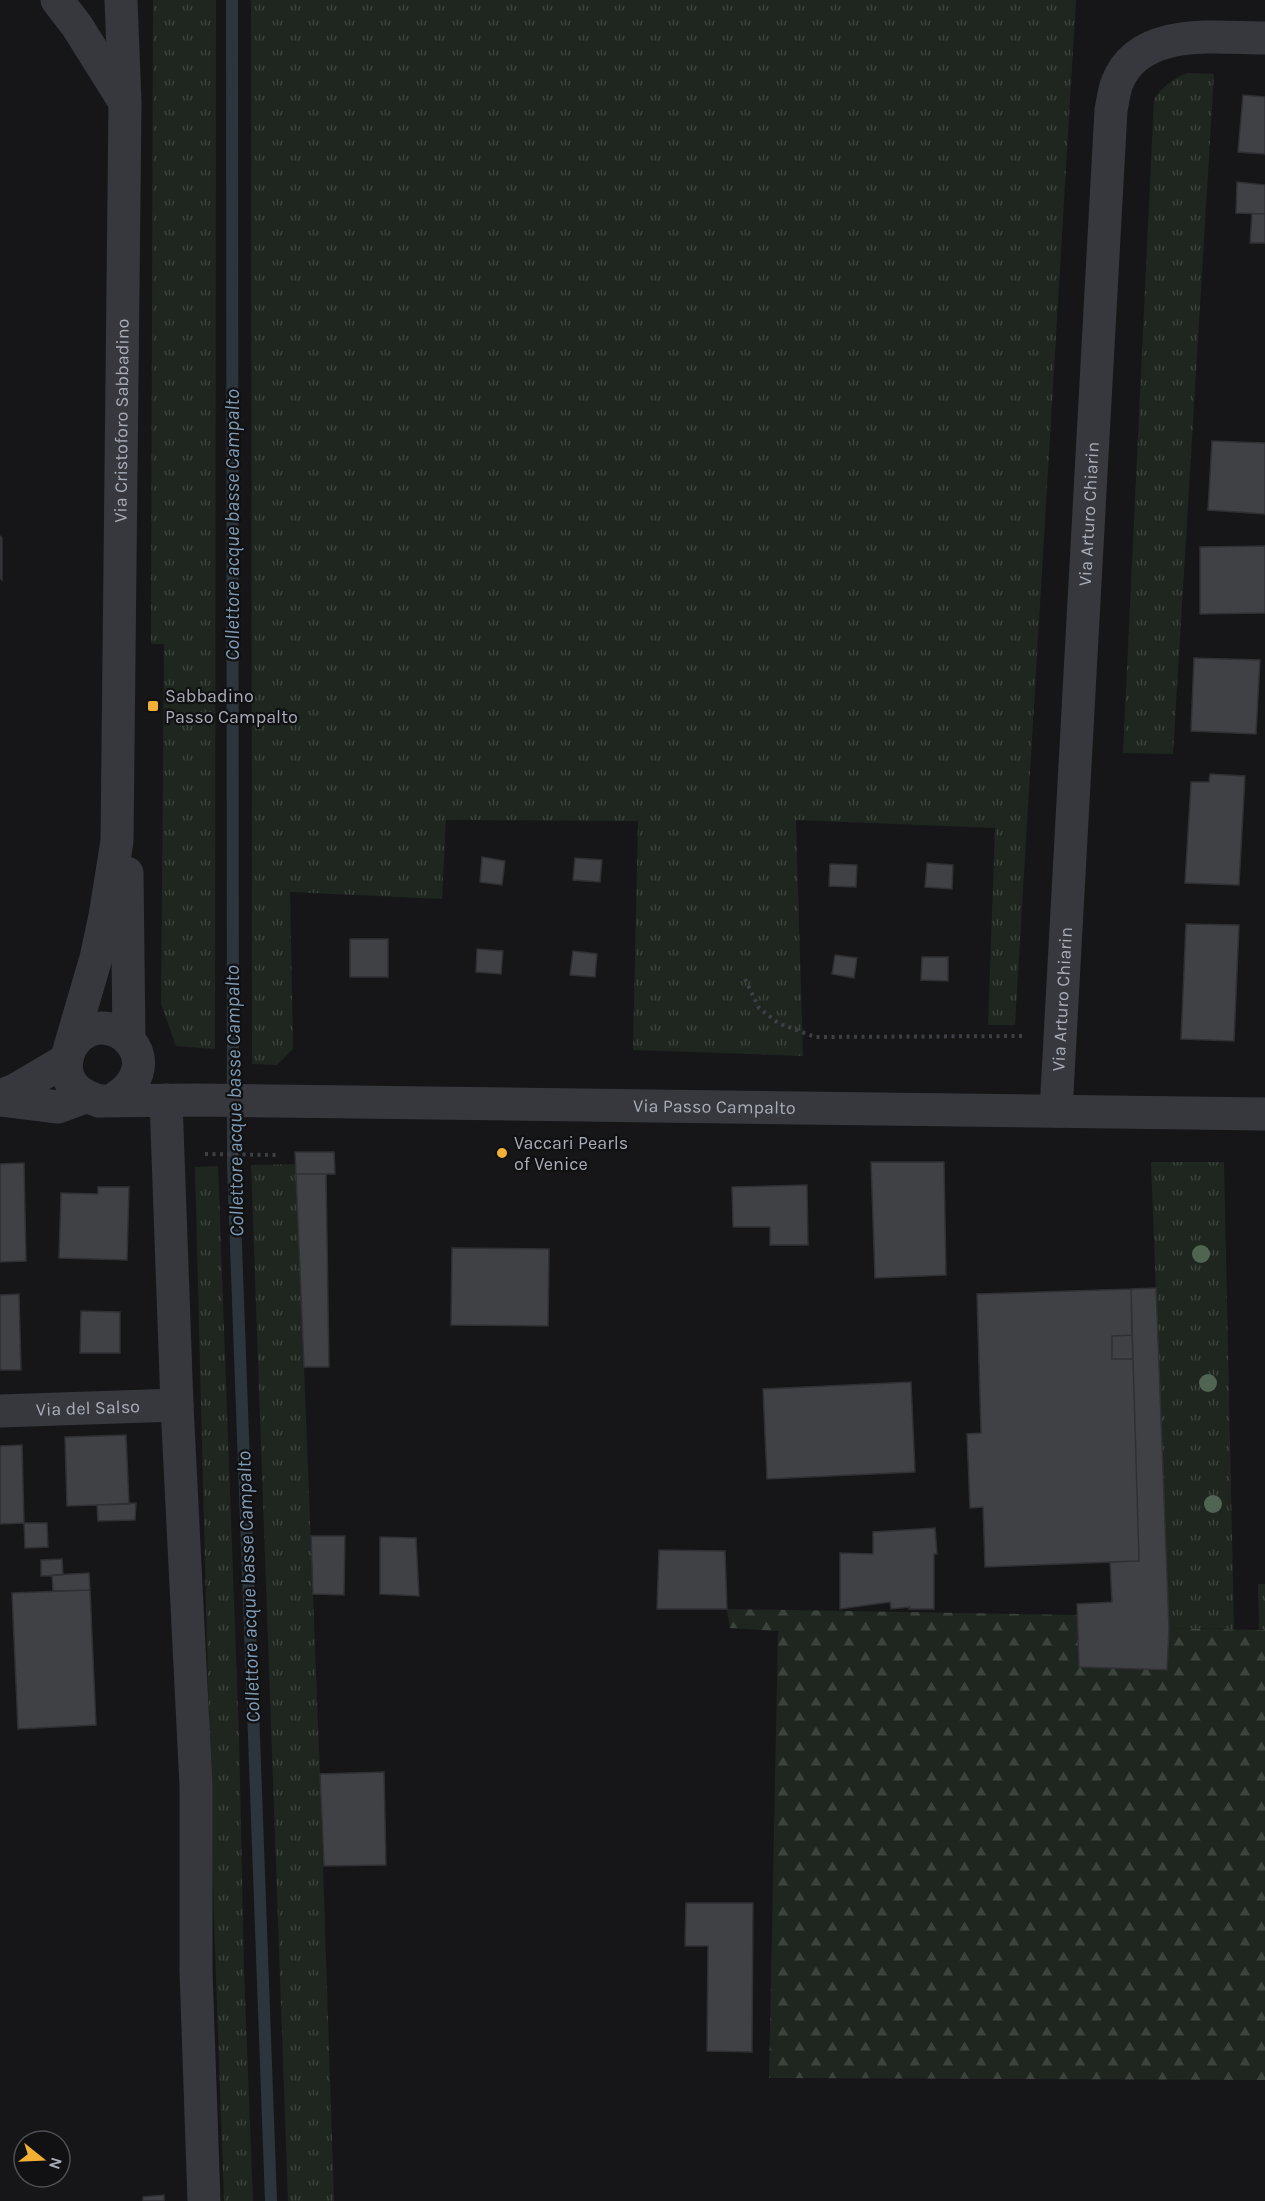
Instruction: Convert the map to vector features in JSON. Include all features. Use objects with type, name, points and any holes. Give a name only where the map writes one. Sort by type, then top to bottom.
[{"type":"street","points":[[57,0],[77,26],[125,103]]},
{"type":"street","name":"Via Cristoforo Sabbadino","points":[[68,1054],[100,937],[117,841],[125,103],[121,0]]},
{"type":"street","name":"Via Arturo Chiarin","points":[[1056,1111],[1111,110],[1118,82],[1133,60],[1153,45],[1178,39],[1265,38]]},
{"type":"street","name":"Via Cristoforo Sabbadino","points":[[117,841],[128,876],[134,1052]]},
{"type":"street","name":"Via Passo Campalto","points":[[0,1098],[68,1054],[79,1036],[91,1029],[105,1028],[118,1032],[153,1080],[182,1100]]},
{"type":"street","name":"Via Passo Campalto","points":[[0,1098],[58,1107],[127,1092],[136,1080],[134,1052]]},
{"type":"street","points":[[68,1054],[67,1075],[74,1088],[100,1098]]},
{"type":"street","name":"Via Passo Campalto","points":[[100,1098],[1265,1114]]},
{"type":"street","points":[[182,1100],[177,1405],[196,1786],[196,1971],[204,2201]]},
{"type":"street","name":"Via del Salso","points":[[0,1411],[177,1405]]},
{"type":"path","points":[[745,979],[759,1008],[778,1023],[815,1037],[1027,1036]]},
{"type":"path","points":[[201,1154],[277,1155]]},
{"type":"green space","points":[[153,0],[216,0],[215,1049],[176,1046],[161,1004],[164,644],[151,644]]},
{"type":"green space","points":[[251,0],[1076,0],[1015,1025],[988,1025],[995,828],[796,820],[803,1056],[633,1050],[638,821],[446,820],[442,899],[290,892],[293,1049],[277,1065],[252,1064]]},
{"type":"green space","points":[[1187,73],[1214,74],[1173,754],[1123,753],[1154,99],[1169,83]]},
{"type":"green space","points":[[1151,1162],[1224,1162],[1234,1629],[1169,1628]]},
{"type":"green space","points":[[296,1164],[334,2201],[288,2201],[251,1165]]},
{"type":"green space","points":[[218,1166],[253,2201],[224,2201],[214,1922],[195,1167]]},
{"type":"green space","points":[[1258,1584],[1265,1584],[1265,1630],[1259,1629]]},
{"type":"green space","points":[[727,1609],[1077,1615],[1079,1667],[1167,1670],[1169,1628],[1265,1630],[1265,2080],[769,2078],[778,1631],[730,1628]]},
{"type":"building","points":[[1243,95],[1265,97],[1265,154],[1238,152]]},
{"type":"building","points":[[1237,182],[1265,185],[1265,214],[1236,213]]},
{"type":"building","points":[[1252,214],[1265,214],[1265,243],[1250,243]]},
{"type":"building","points":[[1212,441],[1265,443],[1265,514],[1208,510]]},
{"type":"building","points":[[0,536],[2,538],[2,580],[0,578]]},
{"type":"building","points":[[1265,546],[1265,613],[1200,614],[1200,547]]},
{"type":"building","points":[[1194,658],[1260,660],[1256,734],[1191,731]]},
{"type":"building","points":[[1210,774],[1245,776],[1239,885],[1185,883],[1191,782],[1209,782]]},
{"type":"building","points":[[482,857],[505,861],[502,885],[480,882]]},
{"type":"building","points":[[575,858],[602,860],[600,882],[573,880]]},
{"type":"building","points":[[927,863],[953,865],[952,889],[925,887]]},
{"type":"building","points":[[830,864],[857,865],[856,887],[829,886]]},
{"type":"building","points":[[1186,924],[1239,925],[1234,1041],[1181,1039]]},
{"type":"building","points":[[350,939],[388,939],[388,977],[350,977]]},
{"type":"building","points":[[477,949],[503,951],[501,974],[476,972]]},
{"type":"building","points":[[573,951],[597,954],[595,977],[570,975]]},
{"type":"building","points":[[835,955],[857,958],[854,978],[832,974]]},
{"type":"building","points":[[922,957],[948,957],[948,981],[921,980]]},
{"type":"building","points":[[295,1152],[334,1152],[335,1174],[296,1174]]},
{"type":"building","points":[[871,1162],[944,1162],[946,1275],[875,1278]]},
{"type":"building","points":[[24,1163],[26,1261],[0,1262],[0,1164]]},
{"type":"building","points":[[296,1174],[326,1174],[329,1367],[304,1367]]},
{"type":"building","points":[[807,1185],[808,1245],[770,1245],[770,1227],[733,1227],[732,1187]]},
{"type":"building","points":[[98,1187],[129,1187],[127,1260],[59,1258],[61,1193],[98,1194]]},
{"type":"building","points":[[452,1248],[549,1249],[548,1326],[451,1325]]},
{"type":"building","points":[[1156,1288],[1169,1628],[1167,1670],[1079,1667],[1077,1604],[1112,1602],[1110,1562],[1139,1561],[1131,1289]]},
{"type":"building","points":[[1131,1289],[1132,1335],[1112,1336],[1112,1359],[1133,1359],[1139,1561],[985,1567],[983,1507],[970,1508],[967,1434],[981,1433],[977,1294]]},
{"type":"building","points":[[19,1294],[21,1370],[0,1370],[0,1295]]},
{"type":"building","points":[[81,1311],[120,1312],[120,1353],[80,1353]]},
{"type":"building","points":[[1132,1335],[1133,1359],[1112,1359],[1112,1336]]},
{"type":"building","points":[[911,1382],[915,1472],[767,1479],[763,1389]]},
{"type":"building","points":[[126,1435],[129,1504],[67,1506],[65,1437]]},
{"type":"building","points":[[22,1445],[24,1523],[0,1524],[0,1446]]},
{"type":"building","points":[[136,1503],[135,1520],[98,1521],[97,1505]]},
{"type":"building","points":[[24,1523],[47,1523],[48,1547],[25,1548]]},
{"type":"building","points":[[935,1528],[937,1554],[934,1554],[934,1609],[909,1609],[910,1607],[891,1609],[890,1602],[840,1609],[840,1553],[873,1554],[873,1532]]},
{"type":"building","points":[[311,1536],[345,1536],[344,1595],[313,1594]]},
{"type":"building","points":[[380,1537],[416,1538],[419,1596],[380,1594]]},
{"type":"building","points":[[659,1550],[725,1551],[727,1609],[657,1609]]},
{"type":"building","points":[[62,1559],[63,1575],[41,1576],[41,1560]]},
{"type":"building","points":[[89,1573],[90,1590],[53,1591],[52,1575]]},
{"type":"building","points":[[90,1590],[96,1725],[18,1729],[12,1593]]},
{"type":"building","points":[[384,1772],[386,1865],[324,1866],[320,1774]]},
{"type":"building","points":[[686,1903],[753,1903],[752,2052],[707,2051],[708,1946],[685,1946]]},
{"type":"building","points":[[164,2195],[164,2201],[143,2201],[143,2197]]},
{"type":"waterway","name":"Collettore acque basse Campalto","points":[[232,0],[233,1164],[271,2201]]},
{"type":"place","name":"Sabbadino Passo Campalto","points":[[153,706]]},
{"type":"place","name":"Vaccari Pearls of Venice","points":[[502,1153]]}]
